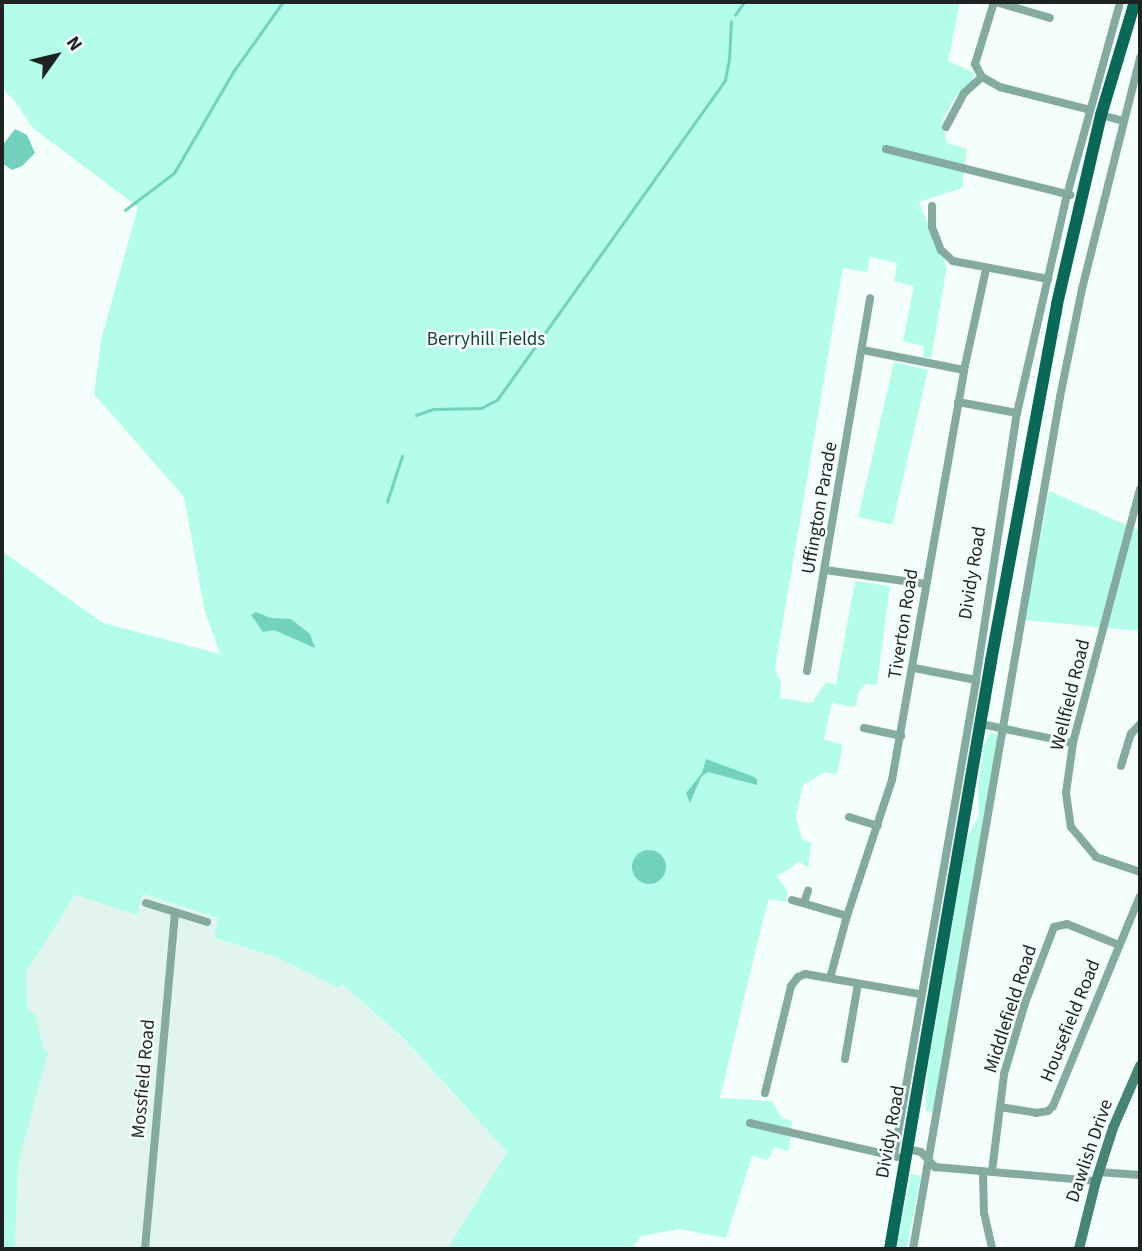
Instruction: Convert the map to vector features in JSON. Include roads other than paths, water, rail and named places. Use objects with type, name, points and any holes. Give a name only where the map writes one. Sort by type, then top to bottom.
[{"type":"main road","name":"Dividy Road","points":[[890,1249],[902,1154],[1057,303],[1082,198],[1096,113],[1135,2]]},
{"type":"street","points":[[1050,18],[995,2],[975,64],[982,77],[1000,87],[1123,121]]},
{"type":"street","name":"Dividy Road","points":[[902,1154],[920,994],[976,680],[1017,413],[1067,195],[1096,113],[1120,2]]},
{"type":"street","name":"Dividy Road","points":[[913,1249],[1060,397],[1082,289],[1140,58]]},
{"type":"street","points":[[946,127],[964,93],[982,77]]},
{"type":"street","points":[[886,149],[1082,198]]},
{"type":"street","points":[[932,206],[932,227],[941,250],[953,261],[1048,279]]},
{"type":"street","name":"Tiverton Road","points":[[830,978],[847,916],[878,827],[901,736],[958,402],[986,269]]},
{"type":"street","name":"Uffington Parade","points":[[807,671],[870,298]]},
{"type":"street","points":[[863,350],[964,370]]},
{"type":"street","points":[[958,402],[1017,413]]},
{"type":"street","name":"Wellfield Road","points":[[1140,489],[1073,743],[1066,793],[1071,827],[1096,857],[1140,872]]},
{"type":"street","points":[[825,570],[926,584]]},
{"type":"street","points":[[914,668],[976,680]]},
{"type":"street","points":[[981,724],[1073,743]]},
{"type":"street","points":[[1121,766],[1131,734],[1140,724]]},
{"type":"street","points":[[864,728],[901,736]]},
{"type":"street","points":[[849,817],[878,827]]},
{"type":"street","points":[[804,903],[808,891]]},
{"type":"street","name":"Housefield Road","points":[[1000,1107],[1035,1113],[1048,1111],[1053,1106],[1140,896]]},
{"type":"street","points":[[792,900],[847,916]]},
{"type":"street","points":[[146,904],[207,922]]},
{"type":"street","name":"Mossfield Road","points":[[145,1249],[175,912]]},
{"type":"street","name":"Middlefield Road","points":[[992,1249],[984,1213],[1004,1074],[1025,1003],[1055,927],[1067,925],[1119,945]]},
{"type":"street","points":[[765,1093],[791,986],[805,974],[920,994]]},
{"type":"street","points":[[845,1059],[858,984]]},
{"type":"street","name":"Dawlish Drive","points":[[1079,1249],[1097,1176],[1140,1066]]},
{"type":"street","points":[[750,1123],[902,1154],[921,1152],[935,1167],[988,1172],[1140,1175]]},
{"type":"waterway","points":[[125,210],[174,173],[233,72],[283,2]]},
{"type":"waterway","points":[[735,15],[744,2]]},
{"type":"waterway","points":[[416,415],[433,409],[481,408],[497,400],[725,80],[731,22]]},
{"type":"waterway","points":[[387,502],[402,456]]},
{"type":"park label","name":"Berryhill Fields","points":[[486,340]]}]
